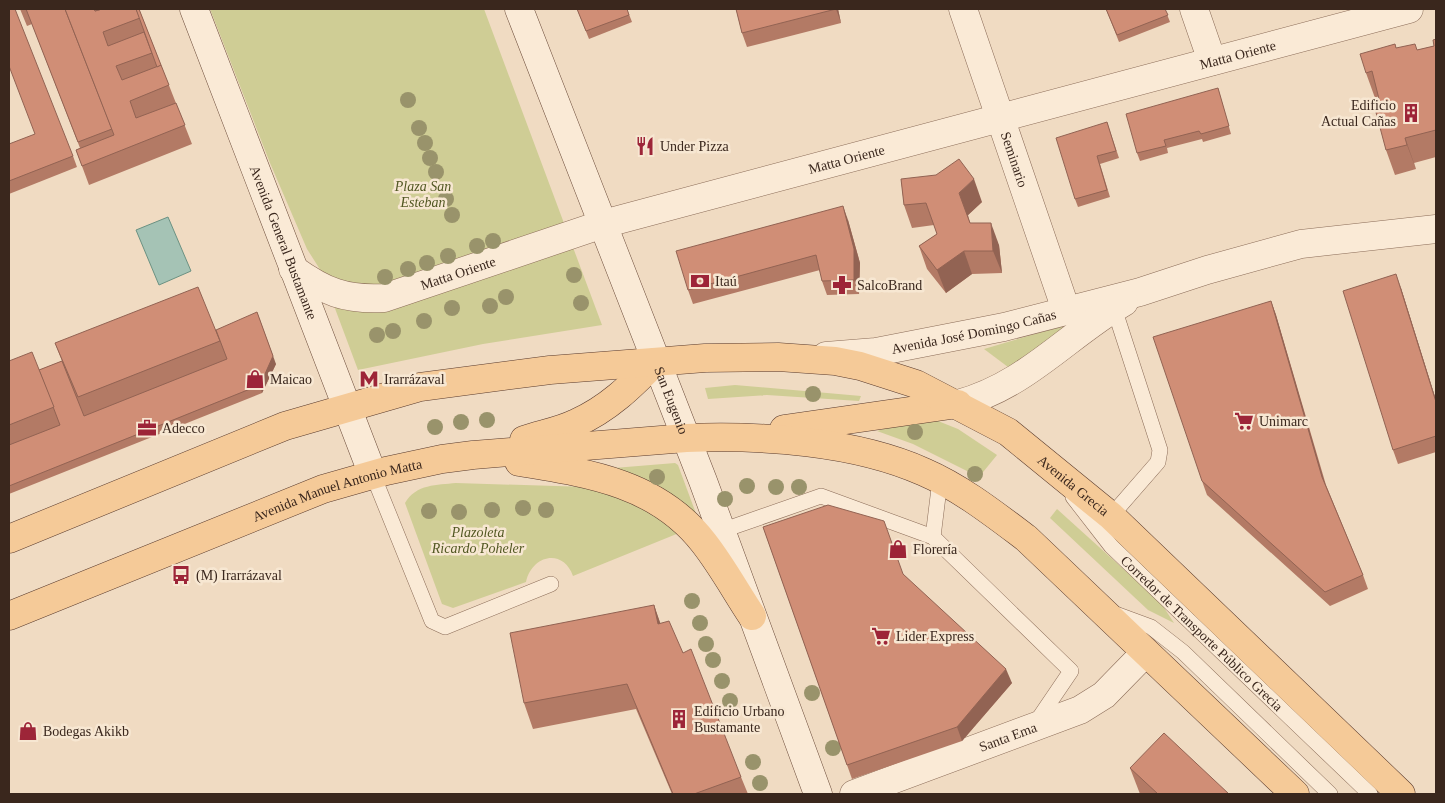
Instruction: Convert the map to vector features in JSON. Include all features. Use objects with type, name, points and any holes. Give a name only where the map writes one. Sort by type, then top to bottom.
[{"type":"main road","name":"Avenida Grecia","points":[[655,362],[740,357],[834,360],[889,374],[916,384],[958,404],[1008,432],[1046,460],[1112,516],[1401,794]]},
{"type":"main road","points":[[9,539],[285,426],[345,408],[420,388],[459,381],[550,370],[655,362]]},
{"type":"main road","points":[[473,455],[574,424],[596,413],[616,400],[655,362]]},
{"type":"main road","points":[[686,438],[718,437],[880,417],[958,404]]},
{"type":"main road","points":[[718,437],[817,443],[851,448],[924,472],[940,480],[997,516],[1026,538],[1295,794]]},
{"type":"main road","name":"Avenida Manuel Antonio Matta","points":[[9,616],[323,489],[410,465],[473,455],[686,438]]},
{"type":"main road","points":[[473,455],[578,471],[641,491],[672,511],[703,542],[752,616]]},
{"type":"street","name":"Avenida General Bustamante","points":[[194,9],[372,475]]},
{"type":"street","name":"San Eugenio","points":[[519,9],[722,531],[818,794]]},
{"type":"street","name":"Seminario","points":[[962,9],[1066,310]]},
{"type":"street","points":[[1194,9],[1212,61]]},
{"type":"street","name":"Matta Oriente","points":[[293,269],[336,294],[365,299],[384,298],[603,224],[1409,9]]},
{"type":"street","name":"Avenida José Domingo Cañas","points":[[804,358],[876,352],[925,344],[1004,327],[1140,292],[1207,270],[1301,244],[1436,229]]},
{"type":"street","name":"Avenida José Domingo Cañas","points":[[1404,233],[1436,237]]},
{"type":"street","name":"Avenida José Domingo Cañas","points":[[958,404],[990,394],[1017,380],[1114,308],[1140,292]]},
{"type":"street","name":"Santa Ema","points":[[854,794],[1032,728],[1093,703],[1125,675],[1145,653]]},
{"type":"lane","points":[[1112,516],[1158,462],[1160,450],[1114,308]]},
{"type":"lane","name":"Corredor de Transporte Público Grecia","points":[[1046,460],[1110,546],[1370,794]]},
{"type":"lane","points":[[372,475],[432,621],[445,628],[552,584]]},
{"type":"lane","points":[[932,537],[940,480]]},
{"type":"lane","points":[[722,531],[820,496],[932,537],[1071,671],[1032,728]]},
{"type":"lane","name":"Corredor de Transporte Público Grecia","points":[[1099,609],[1151,627],[1164,637],[1330,794]]},
{"type":"green space","name":"Plaza San Esteban","points":[[210,9],[484,9],[602,325],[483,344],[358,370],[321,271],[307,249],[270,163]]},
{"type":"green space","points":[[1079,324],[1012,370],[984,349],[1059,327]]},
{"type":"green space","points":[[735,385],[861,396],[859,401],[767,395],[708,399],[705,388]]},
{"type":"green space","points":[[911,421],[938,421],[958,429],[997,455],[979,477],[913,444],[877,431]]},
{"type":"green space","points":[[675,463],[678,465],[698,519],[614,468]]},
{"type":"green space","name":"Plazoleta Ricardo Poheler","points":[[456,483],[588,487],[642,504],[679,533],[573,576],[562,561],[548,558],[534,566],[526,582],[453,608],[442,604],[405,503],[415,492],[421,489],[434,485]]},
{"type":"green space","points":[[1057,509],[1161,603],[1174,623],[1148,610],[1050,518]]},
{"type":"shaded area","points":[[168,217],[191,271],[159,285],[136,230]]},
{"type":"building","points":[[9,9],[15,9],[73,156],[9,181],[9,144],[35,134],[9,66]]},
{"type":"building","points":[[26,9],[65,9],[112,129],[78,142]]},
{"type":"building","points":[[65,9],[94,9],[95,11],[102,9],[136,9],[140,18],[103,32],[108,46],[144,32],[152,53],[116,66],[122,80],[161,65],[169,85],[130,101],[136,118],[176,103],[185,125],[82,166],[76,150],[114,135]]},
{"type":"building","points":[[136,9],[139,9],[161,65],[157,67]]},
{"type":"building","points":[[577,9],[627,9],[629,15],[586,31]]},
{"type":"building","points":[[736,9],[836,9],[742,33]]},
{"type":"building","points":[[1106,9],[1165,9],[1168,15],[1117,35]]},
{"type":"building","name":"Edificio Actual Cañas","points":[[1436,39],[1436,130],[1405,138],[1407,145],[1386,150],[1374,105],[1380,103],[1372,71],[1366,73],[1360,54],[1395,44],[1396,48],[1415,44],[1417,50],[1434,46],[1433,40]]},
{"type":"building","points":[[1218,88],[1229,126],[1201,134],[1199,131],[1164,140],[1166,146],[1137,153],[1126,114]]},
{"type":"building","points":[[1107,122],[1116,151],[1097,156],[1107,190],[1075,199],[1056,138]]},
{"type":"building","points":[[959,159],[974,179],[959,193],[970,223],[991,223],[993,251],[964,251],[937,270],[919,246],[937,234],[926,203],[904,205],[901,179],[936,175]]},
{"type":"building","points":[[843,206],[854,249],[854,280],[822,281],[816,255],[688,290],[676,251]]},
{"type":"building","points":[[1396,274],[1436,402],[1436,436],[1393,450],[1343,291]]},
{"type":"building","points":[[198,287],[220,341],[78,397],[55,343]]},
{"type":"building","name":"Unimarc","points":[[1271,301],[1322,477],[1363,575],[1325,592],[1202,481],[1153,337]]},
{"type":"building","points":[[257,312],[273,356],[260,385],[9,486],[9,445],[60,425],[39,370],[62,361],[84,416],[227,359],[216,330]]},
{"type":"building","points":[[32,352],[54,407],[9,425],[9,361]]},
{"type":"building","name":"Lider Express","points":[[828,505],[884,521],[903,574],[1006,669],[957,727],[847,765],[763,527]]},
{"type":"building","name":"Edificio Urbano Bustamante","points":[[654,605],[658,624],[669,621],[683,653],[691,649],[741,777],[694,794],[673,794],[627,684],[524,703],[510,633]]},
{"type":"building","points":[[1164,733],[1229,794],[1158,794],[1130,768]]},
{"type":"place","name":"Edificio Actual Cañas","points":[[1411,113]]},
{"type":"place","name":"Under Pizza","points":[[645,146]]},
{"type":"place","name":"Itaú","points":[[700,281]]},
{"type":"place","name":"SalcoBrand","points":[[842,285]]},
{"type":"place","name":"Maicao","points":[[255,379]]},
{"type":"place","name":"Irarrázaval","points":[[369,379]]},
{"type":"place","name":"Unimarc","points":[[1244,421]]},
{"type":"place","name":"Adecco","points":[[147,428]]},
{"type":"place","name":"Florería","points":[[898,549]]},
{"type":"place","name":"(M) Irarrázaval","points":[[181,575]]},
{"type":"place","name":"Lider Express","points":[[881,636]]},
{"type":"place","name":"Edificio Urbano Bustamante","points":[[679,719]]},
{"type":"place","name":"Bodegas Akikb","points":[[28,731]]}]
